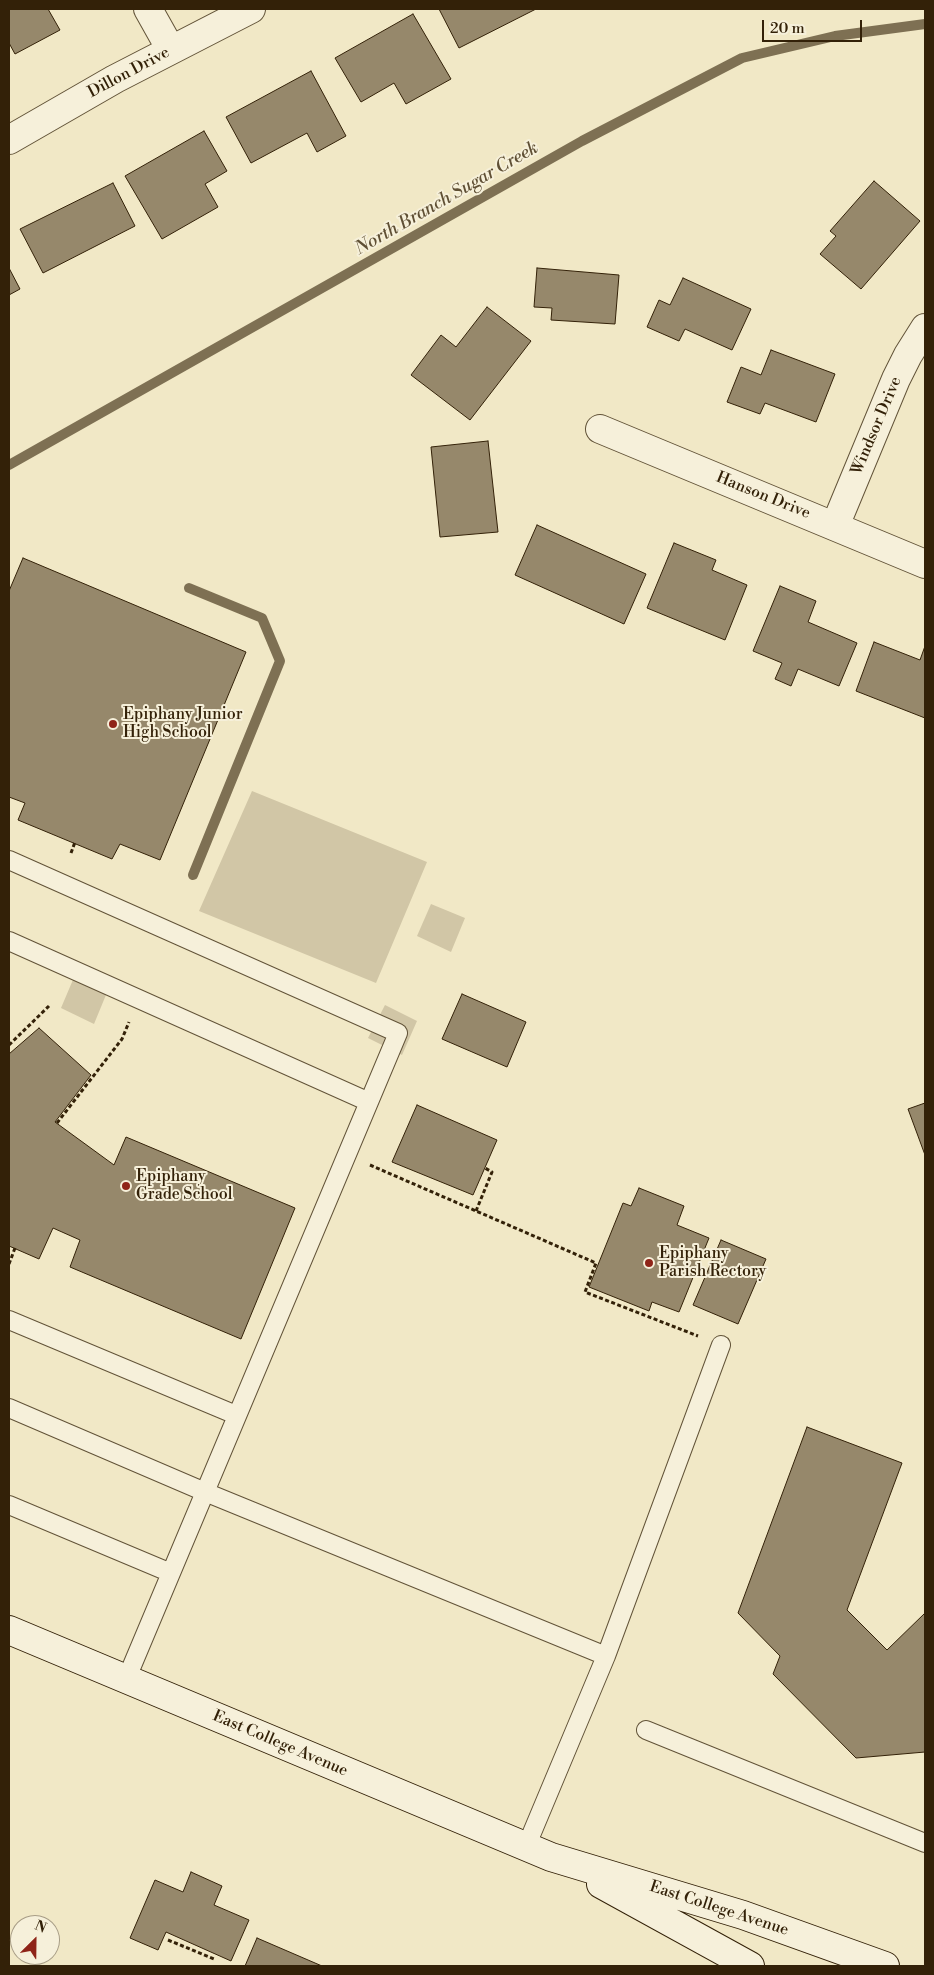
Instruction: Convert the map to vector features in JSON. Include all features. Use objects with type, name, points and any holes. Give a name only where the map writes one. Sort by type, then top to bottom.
[{"type":"main road","points":[[148,9],[171,50]]},
{"type":"main road","name":"Dillon Drive","points":[[9,140],[115,80],[251,9]]},
{"type":"main road","name":"Windsor Drive","points":[[835,526],[896,379],[925,328]]},
{"type":"main road","name":"Hanson Drive","points":[[600,429],[925,564]]},
{"type":"main road","name":"East College Avenue","points":[[9,1630],[551,1857],[743,1915],[884,1966]]},
{"type":"main road","name":"East College Avenue","points":[[551,1857],[750,1966]]},
{"type":"lane","points":[[9,860],[398,1033],[126,1680]]},
{"type":"lane","points":[[9,941],[369,1102]]},
{"type":"lane","points":[[9,1320],[236,1415]]},
{"type":"lane","points":[[526,1847],[606,1656],[721,1345]]},
{"type":"lane","points":[[9,1408],[204,1492],[606,1656]]},
{"type":"lane","points":[[9,1505],[171,1573]]},
{"type":"lane","points":[[646,1730],[925,1844]]},
{"type":"path","points":[[71,853],[75,842]]},
{"type":"path","points":[[9,1045],[49,1006]]},
{"type":"path","points":[[57,1123],[122,1039]]},
{"type":"path","points":[[362,1162],[596,1263],[585,1292],[721,1345]]},
{"type":"path","points":[[476,1211],[492,1172],[485,1168]]},
{"type":"path","points":[[9,1264],[15,1248]]},
{"type":"path","points":[[168,1940],[214,1959]]},
{"type":"shaded area","points":[[252,791],[427,862],[376,983],[199,911]]},
{"type":"shaded area","points":[[431,904],[465,918],[451,952],[417,936]]},
{"type":"shaded area","points":[[75,975],[108,990],[94,1024],[61,1008]]},
{"type":"shaded area","points":[[385,1005],[417,1021],[402,1055],[368,1038]]},
{"type":"building","points":[[9,9],[48,9],[60,30],[15,54],[9,43]]},
{"type":"building","points":[[439,9],[536,9],[459,48]]},
{"type":"building","points":[[413,14],[451,79],[406,104],[394,83],[361,102],[335,58]]},
{"type":"building","points":[[311,71],[346,136],[317,152],[307,133],[251,163],[226,117]]},
{"type":"building","points":[[204,131],[227,171],[205,184],[218,207],[162,239],[125,176]]},
{"type":"building","points":[[874,181],[920,221],[861,289],[820,254],[836,236],[830,231]]},
{"type":"building","points":[[113,183],[135,226],[43,273],[20,229]]},
{"type":"building","points":[[9,268],[20,289],[9,295]]},
{"type":"building","points":[[537,268],[619,275],[615,324],[551,320],[552,308],[534,307]]},
{"type":"building","points":[[683,278],[751,309],[732,350],[685,329],[679,341],[647,327],[659,300],[670,305]]},
{"type":"building","points":[[487,307],[531,341],[470,420],[411,375],[441,335],[456,347]]},
{"type":"building","points":[[771,350],[835,374],[816,422],[765,403],[760,414],[727,402],[741,367],[761,375]]},
{"type":"building","points":[[488,441],[498,532],[440,537],[431,447]]},
{"type":"building","points":[[537,525],[646,574],[624,624],[515,575]]},
{"type":"building","points":[[674,543],[716,560],[712,570],[747,585],[725,640],[647,608]]},
{"type":"building","name":"Epiphany Junior High School","points":[[23,558],[246,652],[160,860],[120,844],[112,859],[18,820],[25,803],[9,797],[9,591]]},
{"type":"building","points":[[780,586],[816,601],[808,622],[857,643],[839,686],[798,669],[791,686],[775,679],[782,663],[753,651]]},
{"type":"building","points":[[874,642],[920,660],[925,646],[925,718],[856,691]]},
{"type":"building","points":[[462,994],[526,1022],[507,1067],[442,1039]]},
{"type":"building","name":"Epiphany Grade School","points":[[39,1028],[91,1075],[55,1122],[114,1165],[126,1137],[295,1208],[241,1339],[70,1267],[80,1240],[53,1228],[39,1259],[9,1246],[9,1054]]},
{"type":"building","points":[[925,1103],[925,1155],[908,1109]]},
{"type":"building","points":[[417,1105],[497,1140],[473,1195],[392,1162]]},
{"type":"building","name":"Epiphany Parish Rectory","points":[[639,1188],[684,1206],[677,1225],[709,1238],[679,1312],[652,1302],[649,1311],[589,1287],[623,1203],[631,1206]]},
{"type":"building","points":[[721,1240],[766,1259],[738,1324],[693,1305]]},
{"type":"building","points":[[807,1427],[902,1463],[847,1610],[887,1650],[925,1613],[925,1752],[856,1758],[773,1674],[780,1656],[738,1613]]},
{"type":"building","points":[[191,1872],[222,1886],[214,1905],[249,1920],[231,1961],[166,1932],[158,1950],[130,1938],[155,1880],[183,1892]]},
{"type":"building","points":[[257,1938],[322,1966],[245,1966]]},
{"type":"waterway","name":"North Branch Sugar Creek","points":[[9,465],[582,141],[742,58],[835,36],[925,24]]},
{"type":"waterway","points":[[189,588],[262,618],[280,661],[193,875]]},
{"type":"place","name":"Epiphany Junior High School","points":[[113,724]]},
{"type":"place","name":"Epiphany Grade School","points":[[126,1186]]},
{"type":"place","name":"Epiphany Parish Rectory","points":[[649,1263]]}]
